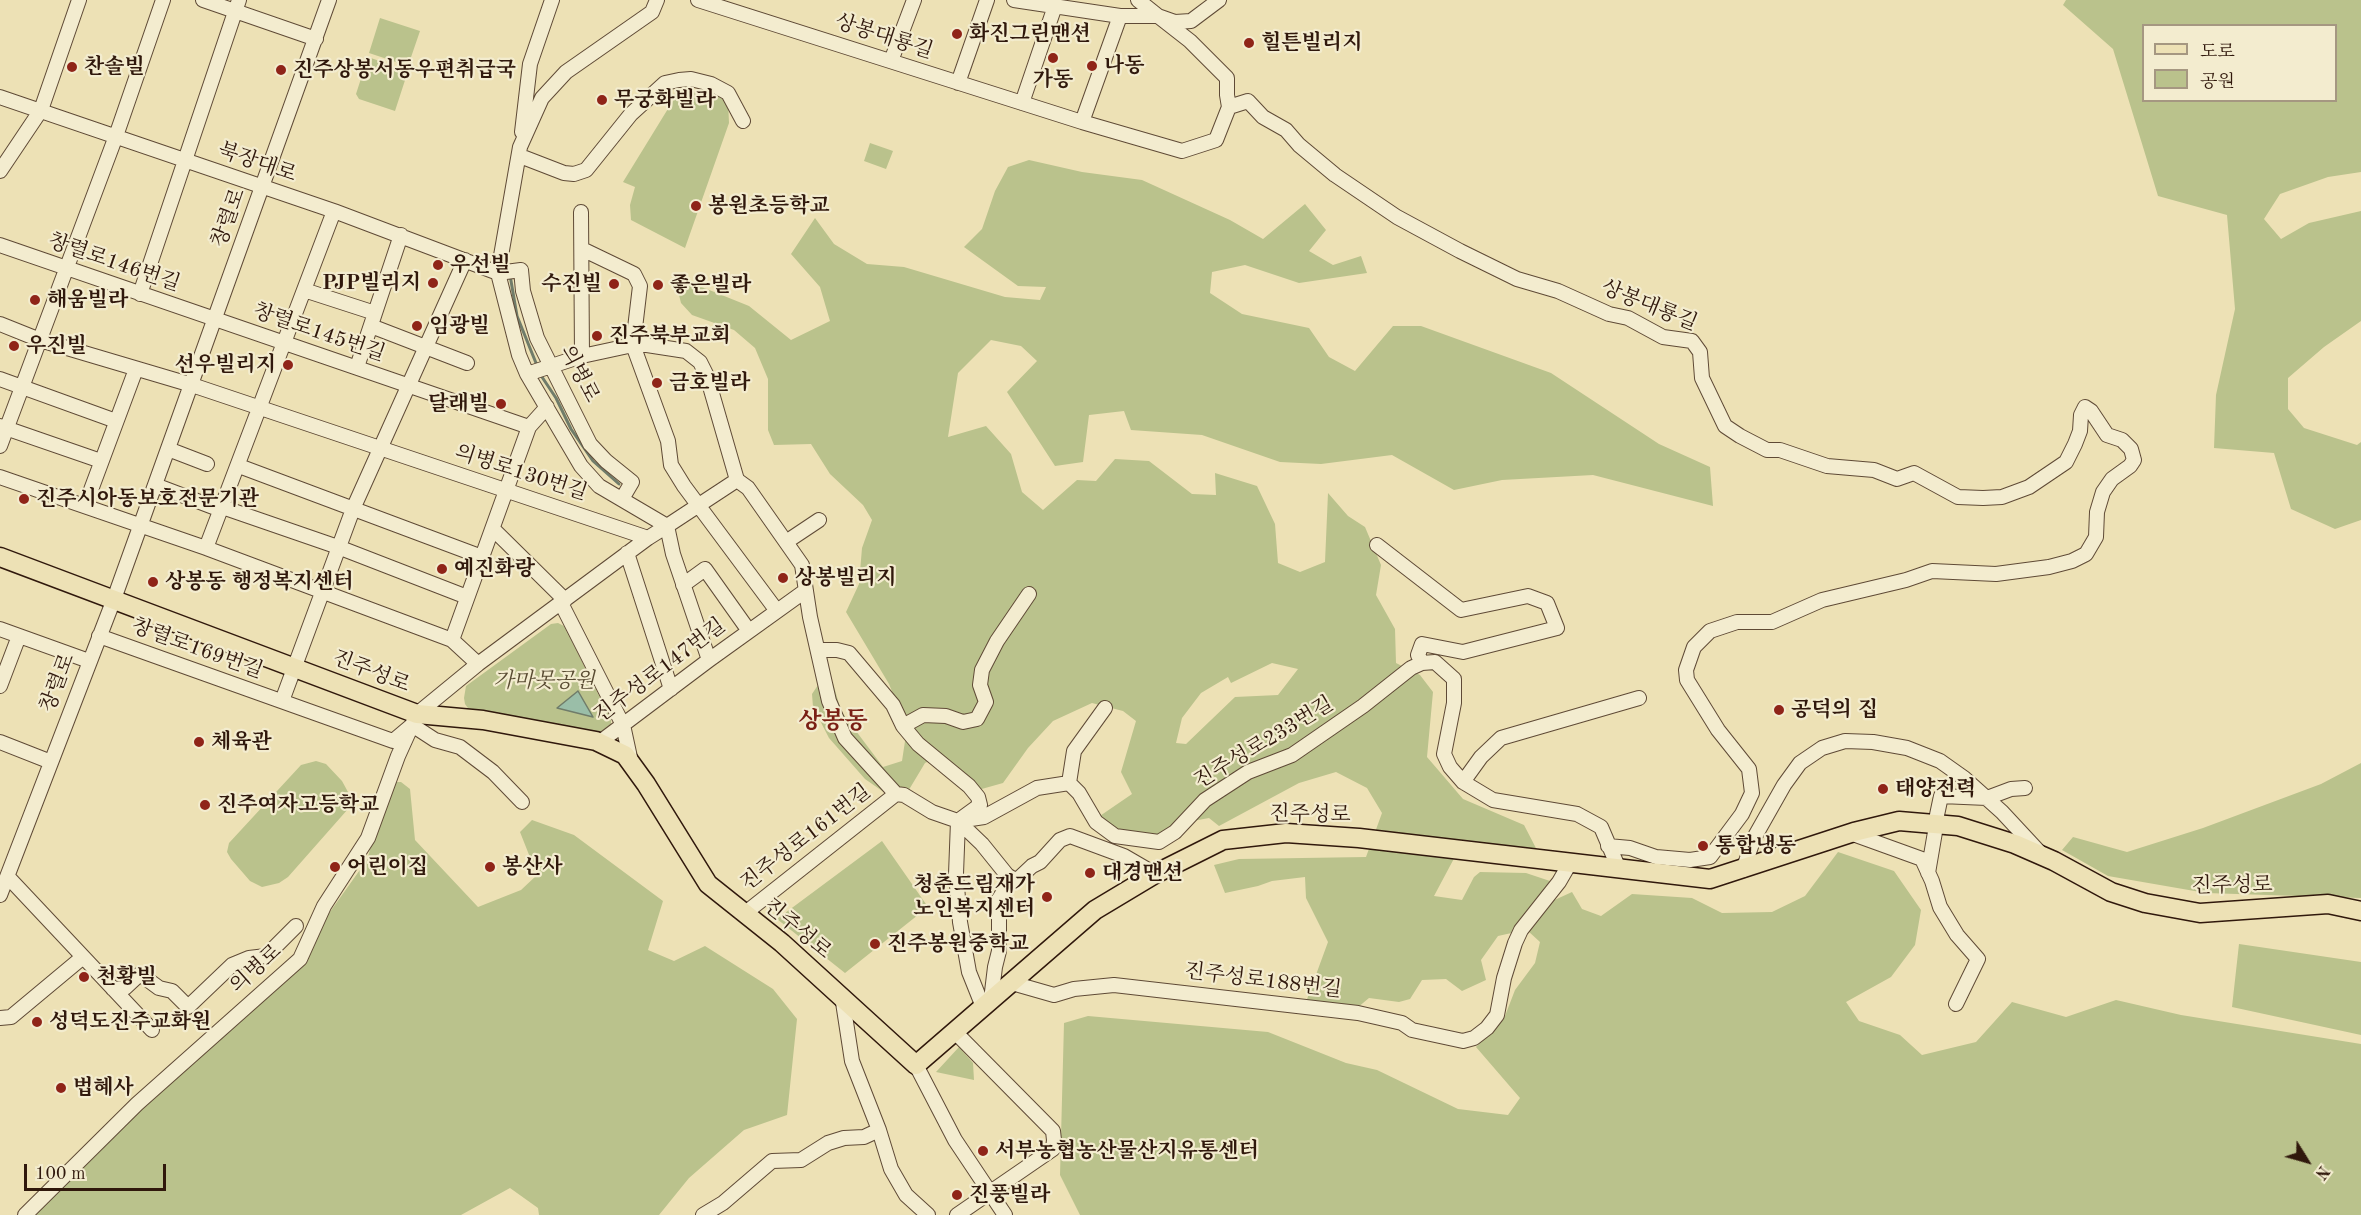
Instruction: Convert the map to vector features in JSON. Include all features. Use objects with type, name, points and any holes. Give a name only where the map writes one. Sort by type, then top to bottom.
[{"type":"main road","name":"진주성로","points":[[0,556],[294,668],[415,719],[483,720],[596,741],[625,755],[646,784],[708,884],[782,943],[916,1065],[1095,910],[1155,874],[1223,840],[1286,833],[1359,838],[1710,879],[1850,833],[1899,821],[1958,826],[2015,844],[2111,892],[2145,903],[2200,913],[2328,904],[2361,911]]},
{"type":"street","points":[[0,171],[41,110],[79,0]]},
{"type":"street","points":[[0,446],[3,427],[40,340],[116,136],[163,0]]},
{"type":"street","points":[[203,0],[237,5],[316,39]]},
{"type":"street","name":"창렬로","points":[[3,886],[114,599],[330,0]]},
{"type":"street","name":"의병로","points":[[520,152],[542,98],[566,72],[652,12],[657,0]]},
{"type":"street","name":"상봉대룡길","points":[[698,0],[1082,122],[1182,151],[1216,140],[1229,106],[1227,78],[1190,41],[1138,0]]},
{"type":"street","points":[[746,14],[750,0]]},
{"type":"street","points":[[891,61],[914,0]]},
{"type":"street","points":[[958,82],[987,0]]},
{"type":"street","points":[[1014,0],[1120,16],[1158,16],[1175,22],[1191,21],[1219,0]]},
{"type":"street","points":[[140,294],[237,5]]},
{"type":"street","name":"의병로","points":[[25,1215],[137,1104],[300,959],[324,906],[368,838],[398,756],[415,719],[478,664],[667,526],[599,486],[581,466],[527,374],[519,355],[498,273],[520,152],[530,64],[551,5]]},
{"type":"street","points":[[1022,103],[1055,6]]},
{"type":"street","points":[[1082,122],[1120,16]]},
{"type":"street","points":[[520,152],[564,173],[574,174],[586,170],[631,114],[665,83],[679,80],[691,79],[711,84],[728,93],[742,121]]},
{"type":"street","name":"북장대로","points":[[0,97],[334,211],[498,273]]},
{"type":"street","name":"상봉대룡길","points":[[1229,106],[1248,101],[1263,117],[1286,130],[1299,145],[1335,175],[1397,216],[1460,251],[1517,279],[1558,291],[1609,314],[1628,318],[1663,337],[1692,341],[1700,352],[1702,378],[1725,426],[1767,450],[1780,450],[1827,466],[1874,470],[1897,479],[1914,473],[1958,497],[2002,497],[2029,487],[2066,462],[2075,444],[2085,407],[2091,411],[2108,435],[2122,440],[2131,450],[2134,460],[2130,466],[2112,479],[2103,492],[2097,512],[2096,537],[2086,554],[2072,561],[2049,567],[2017,569],[1996,574],[1932,571],[1906,580],[1822,600],[1772,622],[1737,622],[1710,631],[1694,647],[1686,670],[1687,680],[1718,730],[1749,769],[1752,793],[1742,814],[1710,857],[1690,860],[1656,857],[1630,848],[1608,846]]},
{"type":"street","points":[[206,549],[334,211]]},
{"type":"street","points":[[581,212],[582,356]]},
{"type":"street","points":[[357,367],[401,235]]},
{"type":"street","name":"창렬로146번길","points":[[0,245],[215,320]]},
{"type":"street","points":[[582,249],[634,274],[640,286],[633,345],[668,441],[671,465],[697,504],[777,611]]},
{"type":"street","points":[[282,701],[353,509],[465,260]]},
{"type":"street","name":"의병로","points":[[498,273],[521,270],[530,318],[550,366],[590,444],[606,461],[632,482],[622,499]]},
{"type":"street","points":[[304,290],[373,319],[426,347],[467,363]]},
{"type":"street","name":"창렬로145번길","points":[[215,320],[529,427]]},
{"type":"street","name":"의병로130번길","points":[[0,324],[40,340],[192,385],[648,538]]},
{"type":"street","points":[[527,374],[582,356],[633,345],[686,351],[700,362],[707,376],[737,480],[748,488],[802,565],[805,591],[830,700],[845,738],[896,794]]},
{"type":"street","points":[[85,506],[136,369]]},
{"type":"street","points":[[0,379],[116,421]]},
{"type":"street","points":[[452,640],[529,427],[547,407]]},
{"type":"street","points":[[3,427],[101,461]]},
{"type":"street","points":[[168,449],[207,464]]},
{"type":"street","points":[[238,466],[482,556]]},
{"type":"street","points":[[0,477],[206,549],[452,640],[478,664]]},
{"type":"street","points":[[709,660],[673,554],[667,526],[697,504],[737,480]]},
{"type":"street","points":[[155,485],[338,547],[467,597]]},
{"type":"street","points":[[786,542],[819,520]]},
{"type":"street","points":[[494,529],[563,602],[623,725],[631,764]]},
{"type":"street","name":"진주성로233번길","points":[[1069,783],[1079,793],[1096,822],[1115,836],[1159,842],[1175,832],[1205,800],[1248,772],[1292,755],[1363,706],[1411,668],[1422,663],[1418,655],[1422,645],[1463,652],[1557,628],[1546,603],[1528,596],[1461,610],[1377,545]]},
{"type":"street","points":[[627,553],[671,689]]},
{"type":"street","name":"진주성로147번길","points":[[683,585],[705,569],[749,631]]},
{"type":"street","name":"진주성로147번길","points":[[596,741],[600,742],[805,591]]},
{"type":"street","points":[[903,726],[923,715],[946,717],[963,722],[977,719],[986,702],[980,685],[982,670],[997,641],[1029,594]]},
{"type":"street","points":[[0,629],[89,661]]},
{"type":"street","points":[[0,685],[19,636]]},
{"type":"street","name":"창렬로169번길","points":[[99,636],[393,741],[415,719]]},
{"type":"street","points":[[818,650],[837,650],[849,653],[893,705],[903,726],[918,744],[969,786],[978,797],[980,805],[958,821]]},
{"type":"street","points":[[1422,663],[1435,662],[1454,679],[1454,703],[1444,754],[1450,767],[1463,782],[1493,800],[1577,814],[1601,827],[1619,869]]},
{"type":"street","points":[[1463,782],[1481,757],[1501,738],[1639,698]]},
{"type":"street","points":[[958,821],[984,816],[1037,788],[1069,783],[1074,751],[1105,708]]},
{"type":"street","points":[[415,719],[435,740],[460,747],[493,772],[522,802]]},
{"type":"street","name":"진주성로","points":[[1743,870],[1754,838],[1784,785],[1800,763],[1822,748],[1845,741],[1873,742],[1908,748],[1940,761],[1987,798],[2024,833],[2042,856]]},
{"type":"street","points":[[0,742],[51,762]]},
{"type":"street","points":[[1937,815],[1941,796],[1987,798],[2011,789],[2025,788]]},
{"type":"street","name":"진주성로161번길","points":[[744,914],[896,794],[904,795],[932,812],[958,821]]},
{"type":"street","points":[[958,821],[982,844],[1007,875],[1016,881],[1032,866],[1040,862],[1060,840],[1070,837],[1124,856],[1155,874]]},
{"type":"street","points":[[958,821],[956,874],[960,922],[969,972],[987,1004]]},
{"type":"street","points":[[1928,873],[1935,832]]},
{"type":"street","points":[[1850,833],[1922,859],[1940,907],[1957,935],[1978,959],[1956,1004]]},
{"type":"street","name":"진주성로188번길","points":[[1012,983],[1054,995],[1074,989],[1114,985],[1358,1013],[1402,1023],[1413,1030],[1459,1042],[1474,1038],[1487,1028],[1497,1015],[1504,978],[1521,930],[1559,882],[1570,863]]},
{"type":"street","points":[[987,1004],[1000,944],[999,899],[1012,878]]},
{"type":"street","points":[[3,886],[83,957],[152,1030]]},
{"type":"street","points":[[113,989],[125,988],[140,974],[159,988],[172,991],[188,1007],[232,965],[249,958],[266,956],[296,926]]},
{"type":"street","points":[[0,1018],[11,1017],[83,957]]},
{"type":"street","points":[[842,996],[852,1061],[879,1130],[891,1169],[906,1195],[928,1215]]},
{"type":"street","points":[[954,1030],[1053,1131],[1053,1149],[957,1215]]},
{"type":"street","points":[[916,1065],[955,1140],[1005,1215]]},
{"type":"street","points":[[703,1215],[723,1203],[772,1161],[801,1160],[828,1143],[844,1138],[864,1137],[879,1130]]},
{"type":"green space","points":[[2066,0],[2361,0],[2361,172],[2328,177],[2280,194],[2264,219],[2281,239],[2309,223],[2361,211],[2361,321],[2324,347],[2288,378],[2288,409],[2304,428],[2357,445],[2361,442],[2361,520],[2335,529],[2291,509],[2274,453],[2214,448],[2216,395],[2235,309],[2227,215],[2158,196],[2113,49],[2063,5]]},
{"type":"green space","points":[[380,18],[420,31],[408,66],[369,53]]},
{"type":"green space","points":[[368,57],[408,71],[395,111],[359,99],[356,94]]},
{"type":"green space","points":[[702,89],[728,101],[729,123],[685,248],[631,220],[630,205],[635,187],[623,182],[674,99]]},
{"type":"green space","points":[[870,143],[893,151],[886,169],[864,161]]},
{"type":"green space","points":[[1029,160],[1082,172],[1142,180],[1230,220],[1263,239],[1305,204],[1326,230],[1309,251],[1333,265],[1361,256],[1367,273],[1299,283],[1245,265],[1212,272],[1210,293],[1242,314],[1309,328],[1329,357],[1355,371],[1393,326],[1421,326],[1551,373],[1659,444],[1710,467],[1713,506],[1593,475],[1502,480],[1454,490],[1392,455],[1321,464],[1280,462],[1202,435],[1131,430],[1124,411],[1089,415],[1083,462],[1055,466],[1007,392],[1037,361],[1021,346],[991,340],[958,373],[948,437],[986,426],[1011,454],[1022,492],[1043,510],[1077,480],[1096,481],[1115,459],[1149,461],[1192,494],[1216,495],[1215,473],[1257,486],[1275,524],[1278,563],[1300,572],[1325,562],[1328,493],[1348,516],[1365,527],[1381,565],[1376,595],[1395,629],[1396,663],[1420,675],[1433,692],[1427,757],[1463,799],[1524,825],[1538,852],[1458,851],[1434,896],[1462,900],[1474,877],[1480,872],[1526,873],[1553,882],[1516,932],[1498,936],[1481,960],[1486,980],[1462,991],[1446,979],[1422,980],[1410,999],[1399,1002],[1369,998],[1357,1008],[1306,1002],[1328,942],[1306,898],[1305,877],[1272,881],[1225,893],[1214,865],[1239,859],[1366,857],[1382,813],[1367,788],[1336,772],[1299,783],[1219,826],[1209,818],[1177,824],[1152,841],[1106,837],[1094,820],[1132,794],[1121,772],[1136,721],[1123,711],[1092,703],[1053,721],[1028,748],[1003,783],[971,792],[937,757],[925,763],[907,793],[898,802],[865,779],[829,738],[813,707],[812,694],[822,679],[833,683],[841,711],[883,767],[902,761],[907,728],[889,684],[846,612],[859,584],[862,548],[872,520],[863,505],[830,474],[811,444],[774,445],[768,430],[768,379],[755,348],[734,330],[692,315],[681,303],[677,287],[682,279],[749,306],[791,340],[830,321],[820,287],[791,254],[815,218],[834,244],[867,264],[904,267],[1005,297],[1040,300],[1046,287],[1018,286],[964,247],[982,229],[995,191],[1008,167]],"holes":[[[1272,663],[1298,669],[1278,695],[1235,697],[1186,744],[1176,743],[1182,718],[1201,693],[1228,677],[1231,683]]]},
{"type":"green space","name":"가마못공원","points":[[558,623],[564,626],[611,719],[608,731],[603,733],[470,711],[464,698],[466,686],[551,624]]},
{"type":"green space","points":[[316,761],[326,764],[342,781],[348,792],[348,809],[288,877],[279,883],[262,887],[250,881],[231,859],[227,852],[229,843],[301,765]]},
{"type":"green space","points":[[2361,763],[2361,898],[2206,893],[2108,876],[2062,850],[2073,837],[2127,852],[2203,828],[2321,784]]},
{"type":"green space","points":[[383,782],[401,782],[410,789],[415,840],[478,907],[521,890],[537,875],[520,832],[532,820],[574,835],[663,901],[648,950],[674,961],[705,946],[773,989],[797,1019],[787,1115],[744,1130],[689,1178],[659,1215],[539,1215],[538,1208],[510,1188],[461,1215],[25,1215],[301,967],[322,923],[367,860],[378,821]]},
{"type":"green space","points":[[882,841],[928,907],[845,973],[777,919]]},
{"type":"green space","points":[[1838,852],[1894,871],[1921,910],[1915,945],[1891,977],[1846,1002],[1859,1021],[1900,1035],[1922,1055],[1976,1042],[2012,1002],[2066,1017],[2116,1000],[2181,1015],[2361,1044],[2361,1215],[1080,1215],[1060,1175],[1064,1023],[1088,1016],[1268,1032],[1346,1063],[1377,1070],[1458,1109],[1508,1115],[1520,1098],[1476,1047],[1505,1016],[1515,990],[1535,963],[1540,942],[1528,931],[1548,903],[1572,892],[1582,909],[1601,916],[1632,894],[1692,898],[1722,913],[1772,912],[1805,896]]},
{"type":"green space","points":[[2239,944],[2361,962],[2361,1035],[2232,1007]]},
{"type":"green space","points":[[959,1047],[973,1063],[974,1080],[936,1072]]},
{"type":"shaded area","points":[[578,691],[593,717],[557,708]]},
{"type":"waterway","points":[[510,275],[517,316],[536,363]]},
{"type":"waterway","points":[[542,377],[556,398],[571,429],[593,461],[619,484]]},
{"type":"place","name":"화진그린맨션","points":[[957,34]]},
{"type":"place","name":"힐튼빌리지","points":[[1249,43]]},
{"type":"place","name":"가동","points":[[1053,58]]},
{"type":"place","name":"나동","points":[[1092,66]]},
{"type":"place","name":"찬솔빌","points":[[72,67]]},
{"type":"place","name":"진주상봉서동우편취급국","points":[[281,70]]},
{"type":"place","name":"무궁화빌라","points":[[602,100]]},
{"type":"place","name":"봉원초등학교","points":[[696,206]]},
{"type":"place","name":"우선빌","points":[[438,265]]},
{"type":"place","name":"PJP빌리지","points":[[433,283]]},
{"type":"place","name":"수진빌","points":[[614,284]]},
{"type":"place","name":"좋은빌라","points":[[658,285]]},
{"type":"place","name":"해움빌라","points":[[35,300]]},
{"type":"place","name":"임광빌","points":[[417,326]]},
{"type":"place","name":"진주북부교회","points":[[597,336]]},
{"type":"place","name":"우진빌","points":[[14,346]]},
{"type":"place","name":"선우빌리지","points":[[288,365]]},
{"type":"place","name":"금호빌라","points":[[657,383]]},
{"type":"place","name":"달래빌","points":[[501,404]]},
{"type":"place","name":"진주시아동보호전문기관","points":[[24,499]]},
{"type":"place","name":"예진화랑","points":[[442,569]]},
{"type":"place","name":"상봉빌리지","points":[[783,578]]},
{"type":"place","name":"상봉동 행정복지센터","points":[[153,582]]},
{"type":"place","name":"공덕의 집","points":[[1779,710]]},
{"type":"place","name":"체육관","points":[[199,742]]},
{"type":"place","name":"태양전력","points":[[1883,789]]},
{"type":"place","name":"진주여자고등학교","points":[[205,805]]},
{"type":"place","name":"통합냉동","points":[[1703,846]]},
{"type":"place","name":"어린이집","points":[[335,867]]},
{"type":"place","name":"봉산사","points":[[490,867]]},
{"type":"place","name":"대경맨션","points":[[1090,873]]},
{"type":"place","name":"청춘드림재가 노인복지센터","points":[[1047,897]]},
{"type":"place","name":"진주봉원중학교","points":[[875,944]]},
{"type":"place","name":"천황빌","points":[[84,977]]},
{"type":"place","name":"성덕도진주교화원","points":[[37,1022]]},
{"type":"place","name":"법혜사","points":[[61,1088]]},
{"type":"place","name":"서부농협농산물산지유통센터","points":[[983,1151]]},
{"type":"place","name":"진풍빌라","points":[[957,1195]]},
{"type":"district","name":"상봉동","points":[[833,722]]}]
